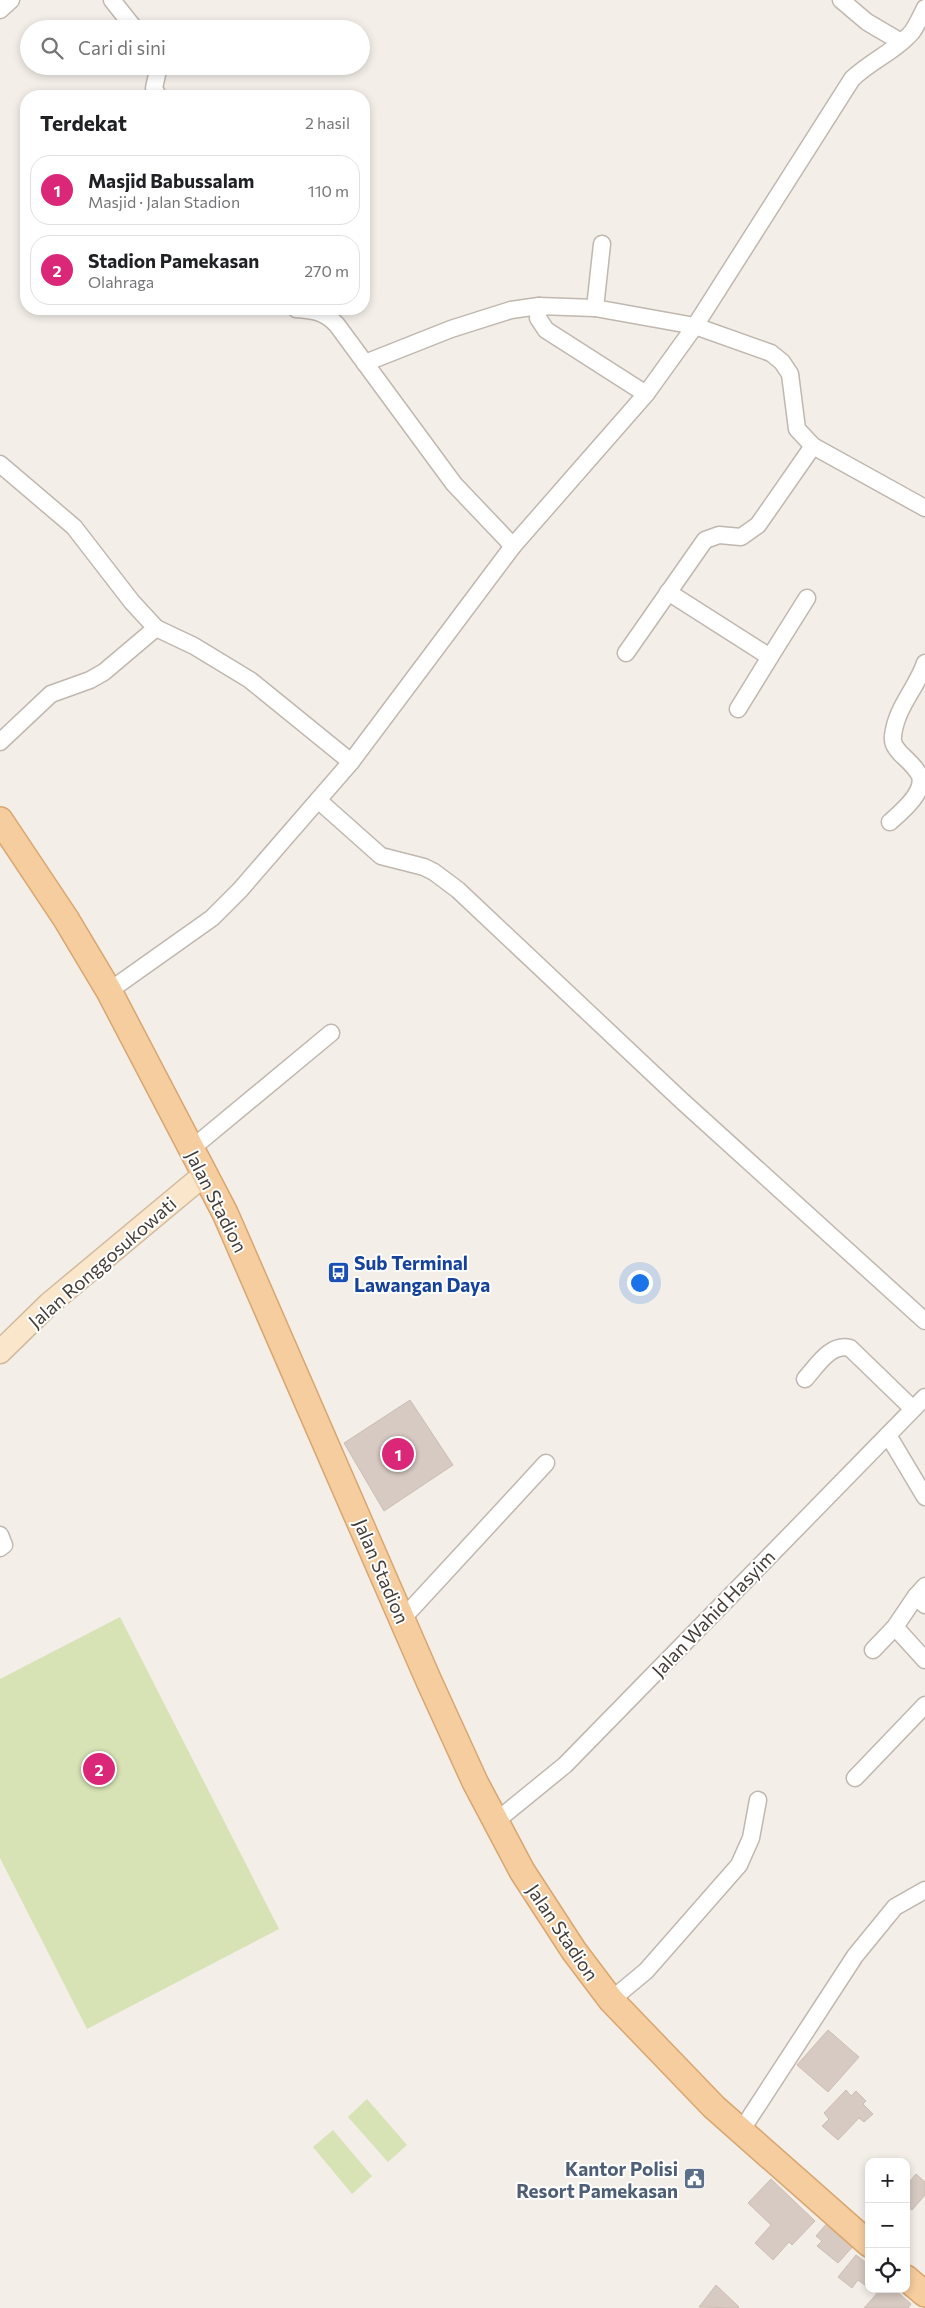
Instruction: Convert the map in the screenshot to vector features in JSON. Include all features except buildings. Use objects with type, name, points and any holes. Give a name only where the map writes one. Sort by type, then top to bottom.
[{"type":"main road","name":"Jalan Stadion","points":[[0,820],[66,919],[109,991],[229,1222],[428,1679],[495,1822],[522,1871],[574,1951],[610,2000],[714,2107],[865,2240]]},
{"type":"main road","name":"Jalan Ronggosukowati","points":[[0,1352],[49,1304],[205,1174]]},
{"type":"main road","points":[[910,2281],[925,2294]]},
{"type":"street","points":[[0,10],[11,0]]},
{"type":"street","points":[[112,0],[128,20]]},
{"type":"street","points":[[841,0],[867,22],[901,42]]},
{"type":"street","points":[[109,991],[212,918],[240,890],[351,762],[513,546],[646,394],[695,326],[852,79],[864,67],[901,42],[912,32],[925,8]]},
{"type":"street","points":[[155,90],[157,75]]},
{"type":"street","points":[[595,308],[602,244]]},
{"type":"street","points":[[539,306],[538,318],[546,330],[646,394]]},
{"type":"street","points":[[365,364],[438,333],[511,310],[539,306],[595,308],[695,326],[771,354],[782,362],[790,374],[797,429],[813,446],[925,508]]},
{"type":"street","points":[[327,315],[454,484],[513,546]]},
{"type":"street","points":[[626,653],[704,540],[719,535],[741,537],[758,525],[813,446]]},
{"type":"street","points":[[0,465],[74,527],[132,602],[156,628],[194,646],[250,680],[351,762]]},
{"type":"street","points":[[668,592],[770,657]]},
{"type":"street","points":[[738,709],[807,598]]},
{"type":"street","points":[[0,742],[51,694],[90,680],[104,672],[156,628]]},
{"type":"street","points":[[890,822],[908,805],[921,782],[917,771],[893,746],[893,736],[906,697],[921,674],[925,663]]},
{"type":"street","points":[[318,800],[381,856],[424,867],[458,890],[695,1113],[925,1321]]},
{"type":"street","points":[[191,1149],[330,1034]]},
{"type":"street","points":[[805,1379],[830,1352],[838,1347],[850,1348],[922,1401]]},
{"type":"street","name":"Jalan Wahid Hasyim","points":[[495,1822],[565,1765],[922,1401]]},
{"type":"street","points":[[888,1435],[925,1497]]},
{"type":"street","points":[[403,1618],[546,1463]]},
{"type":"street","points":[[0,1535],[4,1545],[0,1548]]},
{"type":"street","points":[[873,1650],[896,1627],[922,1596]]},
{"type":"street","points":[[896,1627],[925,1660]]},
{"type":"street","points":[[855,1778],[925,1705]]},
{"type":"street","points":[[610,2000],[646,1971],[739,1865],[751,1838],[758,1800]]},
{"type":"street","points":[[741,2131],[855,1956],[895,1907],[925,1890]]},
{"type":"green space","points":[[120,1617],[279,1929],[87,2029],[0,1858],[0,1679]]},
{"type":"green space","points":[[367,2099],[407,2145],[388,2162],[348,2117]]},
{"type":"green space","points":[[333,2130],[372,2176],[352,2194],[313,2147]]},
{"type":"place","name":"Sub Terminal Lawangan Daya","points":[[338,1273]]},
{"type":"place","name":"Masjid Babussalam","points":[[398,1454]]},
{"type":"place","name":"Stadion Pamekasan","points":[[99,1769]]},
{"type":"place","name":"Kantor Polisi Resort Pamekasan","points":[[694,2179]]}]
